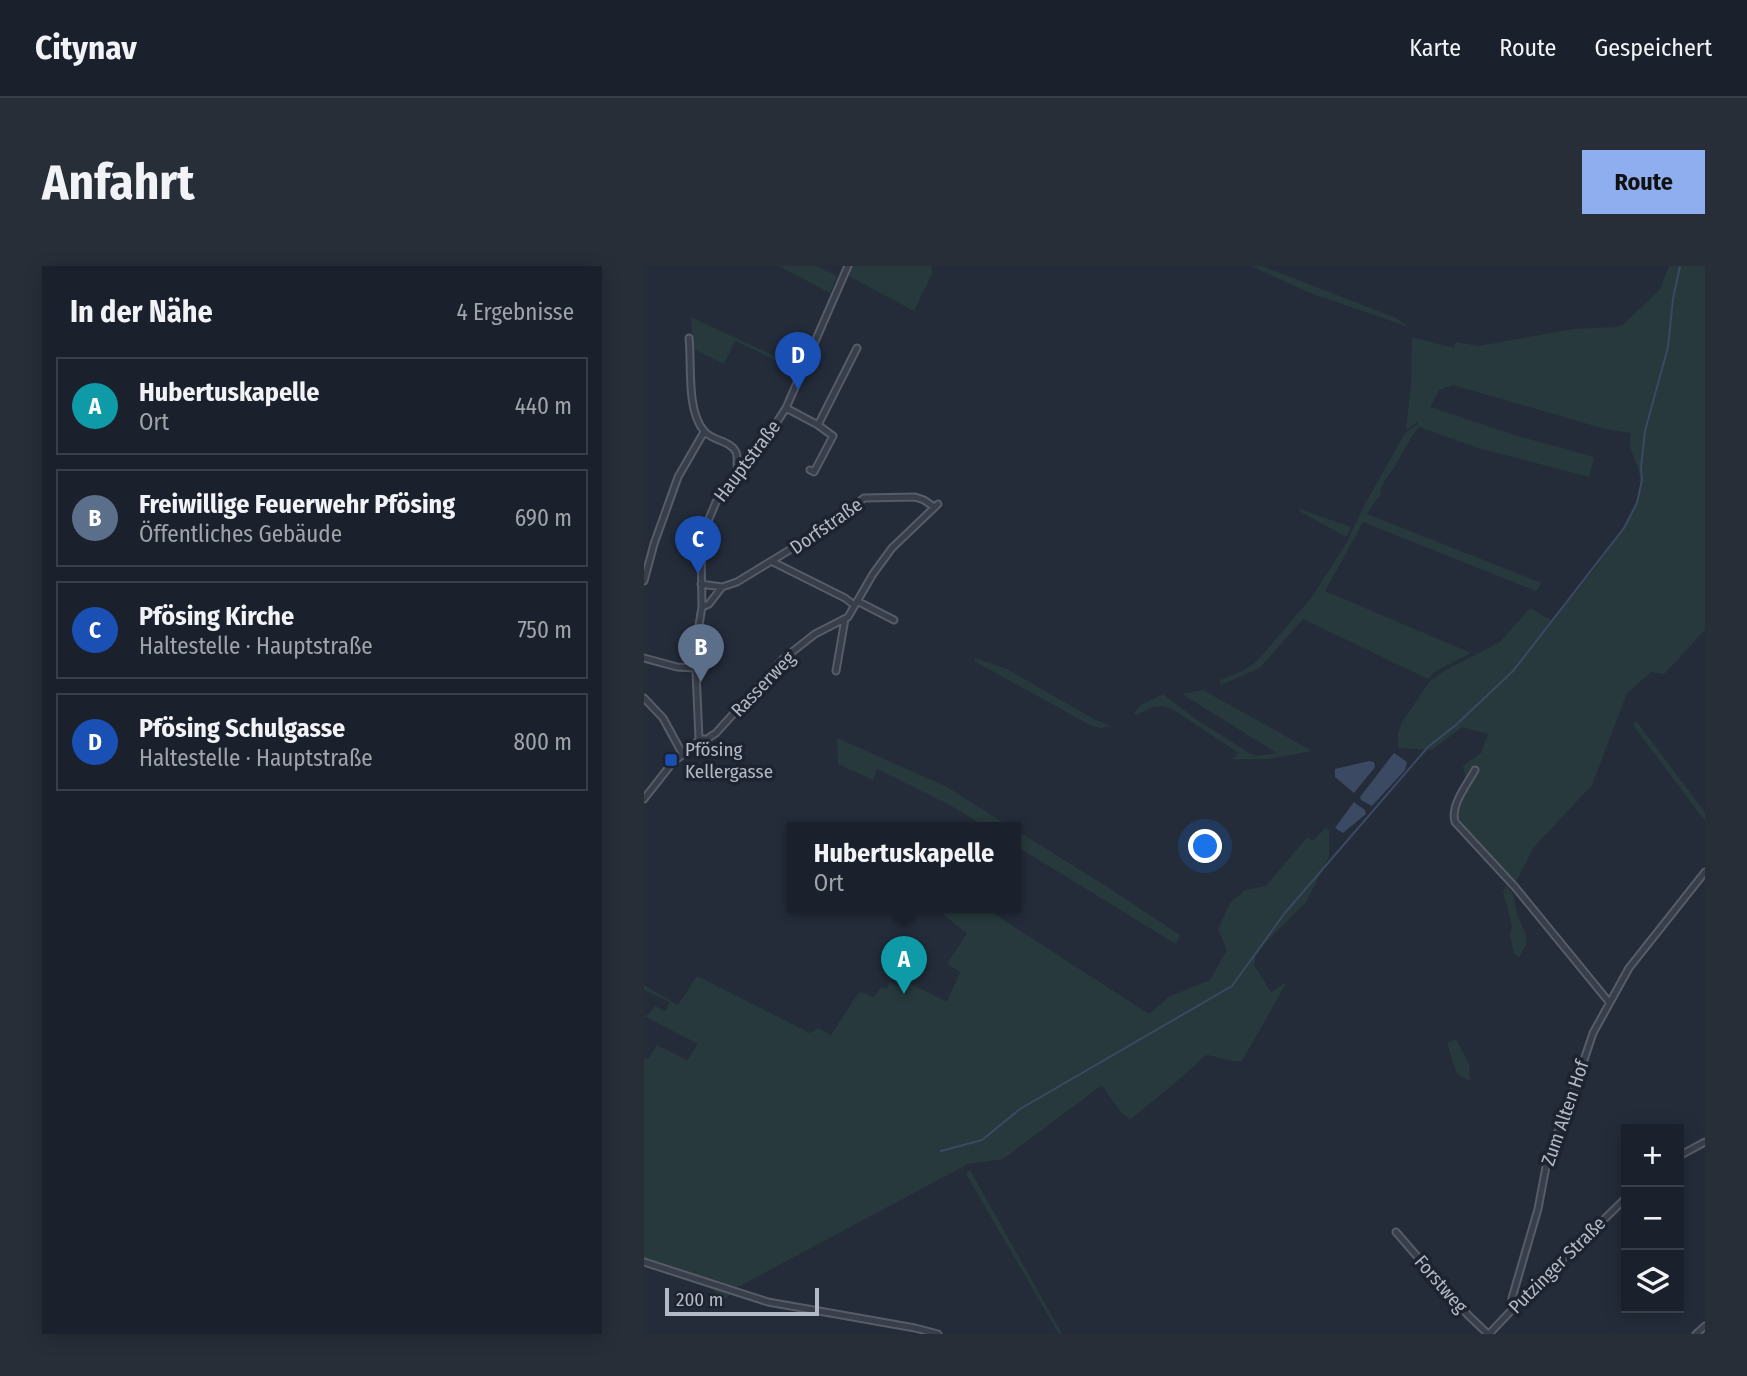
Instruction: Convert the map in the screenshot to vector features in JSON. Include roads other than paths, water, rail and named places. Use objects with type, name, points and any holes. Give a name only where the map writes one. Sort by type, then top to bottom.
[{"type":"street","name":"Hauptstraße","points":[[699,740],[695,649],[702,607],[701,547],[704,531],[714,506],[786,408],[848,266]]},
{"type":"street","points":[[689,338],[694,408],[704,432],[734,449],[736,469],[739,473]]},
{"type":"street","points":[[818,425],[857,348]]},
{"type":"street","points":[[786,408],[830,433],[832,440],[814,472],[810,470]]},
{"type":"street","points":[[644,581],[678,477],[704,432]]},
{"type":"street","name":"Dorfstraße","points":[[701,584],[733,584],[824,529],[867,497],[915,498],[936,506],[892,548],[855,603]]},
{"type":"street","points":[[773,562],[894,620]]},
{"type":"street","name":"Dorfstraße","points":[[702,607],[711,602],[722,586]]},
{"type":"street","points":[[835,671],[845,619],[855,603]]},
{"type":"street","name":"Rasserweg","points":[[699,740],[707,739],[716,733],[783,659],[810,637],[845,619]]},
{"type":"street","points":[[644,658],[677,667],[695,668]]},
{"type":"street","points":[[644,698],[663,718],[682,753]]},
{"type":"street","points":[[644,799],[660,776],[699,740]]},
{"type":"street","points":[[1475,770],[1453,813],[1455,822],[1515,887],[1609,1002]]},
{"type":"street","name":"Zum Alten Hof","points":[[1512,1309],[1512,1298],[1538,1209],[1548,1156],[1568,1108],[1593,1033],[1629,968],[1705,872]]},
{"type":"street","points":[[1684,1153],[1705,1142]]},
{"type":"street","name":"Putzinger Straße","points":[[1488,1334],[1621,1203]]},
{"type":"street","name":"Forstweg","points":[[1396,1232],[1468,1315],[1488,1334]]},
{"type":"street","points":[[644,1262],[789,1307],[938,1334]]},
{"type":"street","points":[[1696,1334],[1705,1326]]},
{"type":"water","points":[[1394,753],[1407,762],[1405,770],[1372,806],[1361,800],[1360,797]]},
{"type":"water","points":[[1374,762],[1375,767],[1354,793],[1335,777],[1335,769]]},
{"type":"water","points":[[1354,802],[1365,810],[1366,814],[1343,833],[1335,828]]},
{"type":"waterway","points":[[941,1151],[982,1140],[1020,1109],[1232,986],[1284,914],[1428,747],[1457,724],[1513,671],[1624,528],[1637,503],[1642,480],[1645,431],[1668,347],[1680,266]]},
{"type":"place","name":"Pfösing Schulgasse","points":[[798,390]]},
{"type":"place","name":"Pfösing Kirche","points":[[698,574]]},
{"type":"place","name":"Freiwillige Feuerwehr Pfösing","points":[[701,682]]},
{"type":"place","name":"Pfösing Kellergasse","points":[[671,760]]},
{"type":"place","name":"Hubertuskapelle","points":[[904,994]]}]
